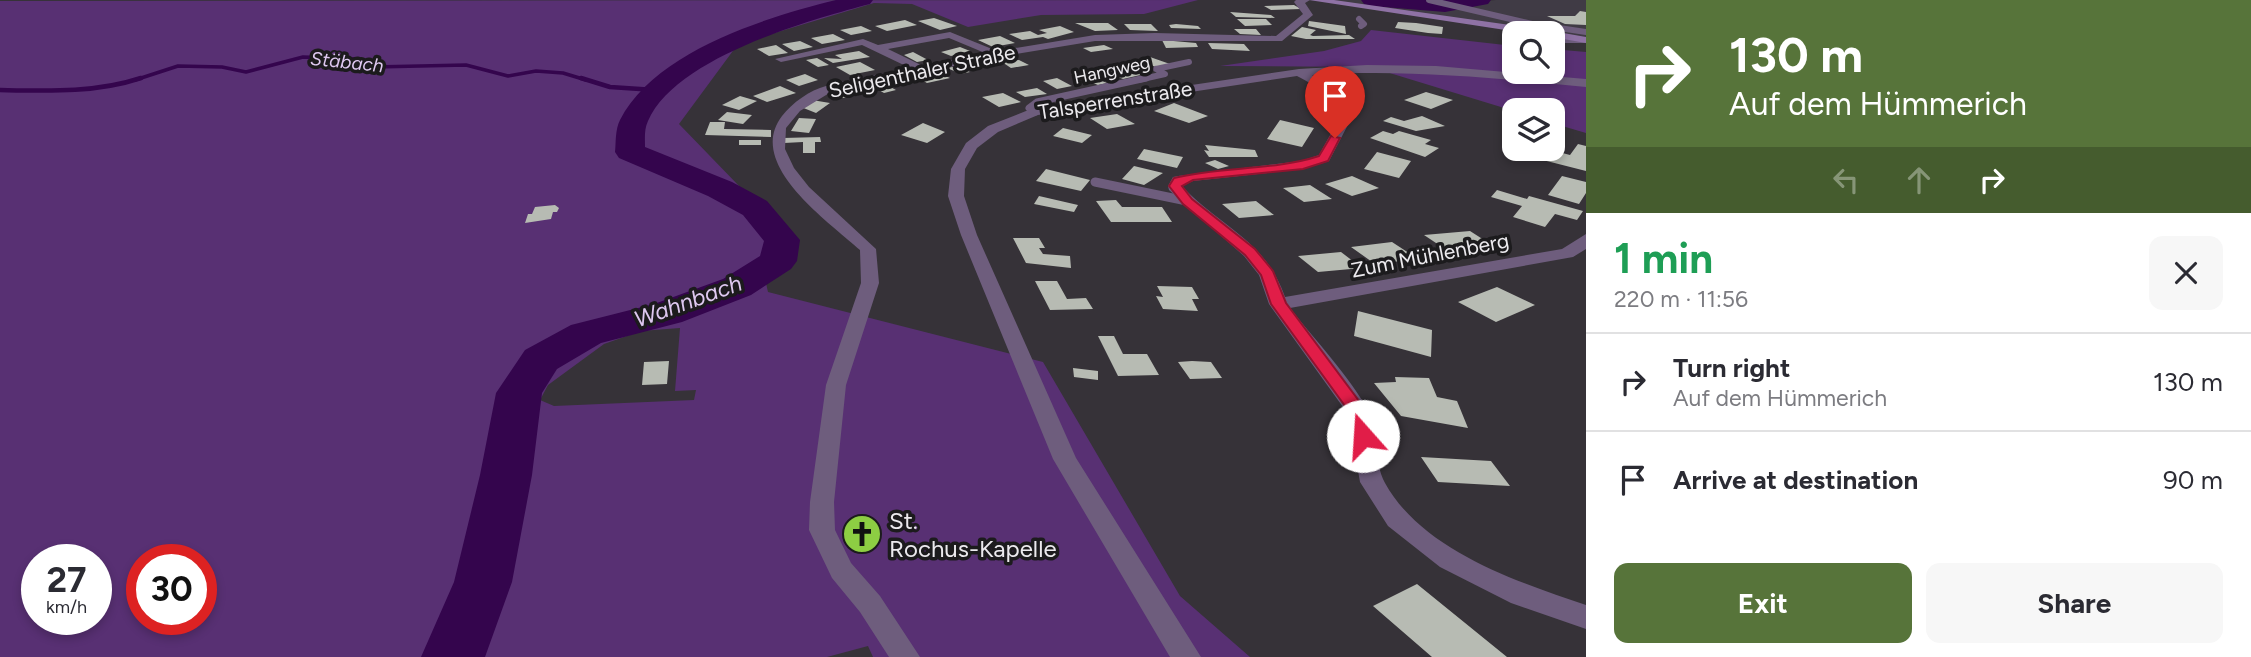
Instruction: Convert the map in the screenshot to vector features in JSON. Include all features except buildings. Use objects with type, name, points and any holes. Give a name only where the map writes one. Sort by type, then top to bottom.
[{"type":"main road","points":[[1314,0],[1502,27]]},
{"type":"main road","points":[[1565,36],[1586,40]]},
{"type":"street","name":"Seligenthaler Straße","points":[[905,657],[870,604],[841,570],[822,530],[821,502],[828,465],[836,384],[870,283],[868,249],[791,177],[777,153],[775,138],[781,124],[802,101],[827,89],[1067,41],[1126,36],[1278,39],[1308,15],[1308,11],[1299,2],[1305,0]]},
{"type":"street","points":[[877,48],[950,35],[997,54]]},
{"type":"street","points":[[781,59],[885,37],[898,43]]},
{"type":"street","points":[[863,42],[920,69]]},
{"type":"street","name":"Talsperrenstraße","points":[[1186,657],[1065,459],[970,235],[956,196],[958,169],[971,146],[993,129],[1035,112],[1299,72],[1367,68],[1436,69],[1586,83]]},
{"type":"street","points":[[1299,72],[1324,86],[1341,102],[1345,118],[1324,158],[1303,165],[1178,180],[1175,186],[1177,190],[1250,252],[1268,274],[1278,304],[1359,413],[1372,482],[1397,519],[1448,560],[1521,595],[1586,617]]},
{"type":"street","name":"Zum Mühlenberg","points":[[1278,304],[1567,253],[1586,239]]},
{"type":"lane","points":[[1429,0],[1532,24],[1586,32]]},
{"type":"lane","points":[[1359,19],[1364,23],[1361,26]]},
{"type":"lane","points":[[1565,42],[1586,40]]},
{"type":"lane","name":"Hangweg","points":[[1035,112],[1030,108],[1037,102],[1165,74],[1156,69],[1189,62]]},
{"type":"lane","points":[[1096,182],[1187,201]]},
{"type":"shaded area","points":[[1198,0],[1144,14],[1041,15],[968,27],[912,4],[874,3],[738,44],[679,124],[739,186],[766,235],[763,270],[768,292],[1043,362],[1180,596],[1250,657],[873,657],[868,646],[827,657],[0,657],[0,1]],"holes":[[[680,328],[675,391],[696,390],[694,400],[554,406],[540,400],[548,385],[604,344],[641,331]],[[845,525],[869,525],[878,530],[878,538],[870,542],[846,541]]]},
{"type":"shaded area","points":[[1324,0],[1459,0],[1451,1],[1464,5],[1496,0],[1586,0],[1586,38],[1565,35],[1565,21],[1502,21],[1502,26]]},
{"type":"shaded area","points":[[1371,30],[1502,45],[1502,84],[1565,84],[1565,50],[1586,52],[1586,133],[1565,127],[1565,98],[1502,98],[1502,107],[1370,67],[1220,66],[1324,51],[1361,41]]},
{"type":"waterway","name":"Wahnbach","points":[[453,657],[483,582],[506,475],[519,393],[541,360],[586,334],[668,313],[737,287],[778,261],[782,240],[755,208],[720,189],[630,152],[634,120],[651,96],[675,75],[704,57],[769,27],[863,0]]},
{"type":"waterway","name":"Wahnbach","points":[[1371,0],[1445,6],[1481,0]]},
{"type":"waterway","name":"Stäbach","points":[[135,80],[178,66],[222,67],[246,72],[303,57],[357,59],[374,67],[466,65],[508,76],[536,71],[563,73],[586,80]]},
{"type":"waterway","name":"Stäbach","points":[[0,90],[89,89],[141,78]]},
{"type":"waterway","name":"Stäbach","points":[[581,78],[610,87],[655,90]]},
{"type":"place","name":"St. Rochus-Kapelle","points":[[862,534]]},
{"type":"route","points":[[1335,138],[1324,158],[1303,165],[1193,177],[1178,180],[1175,186],[1187,201],[1250,252],[1268,274],[1278,304],[1359,413],[1363,436]]}]
